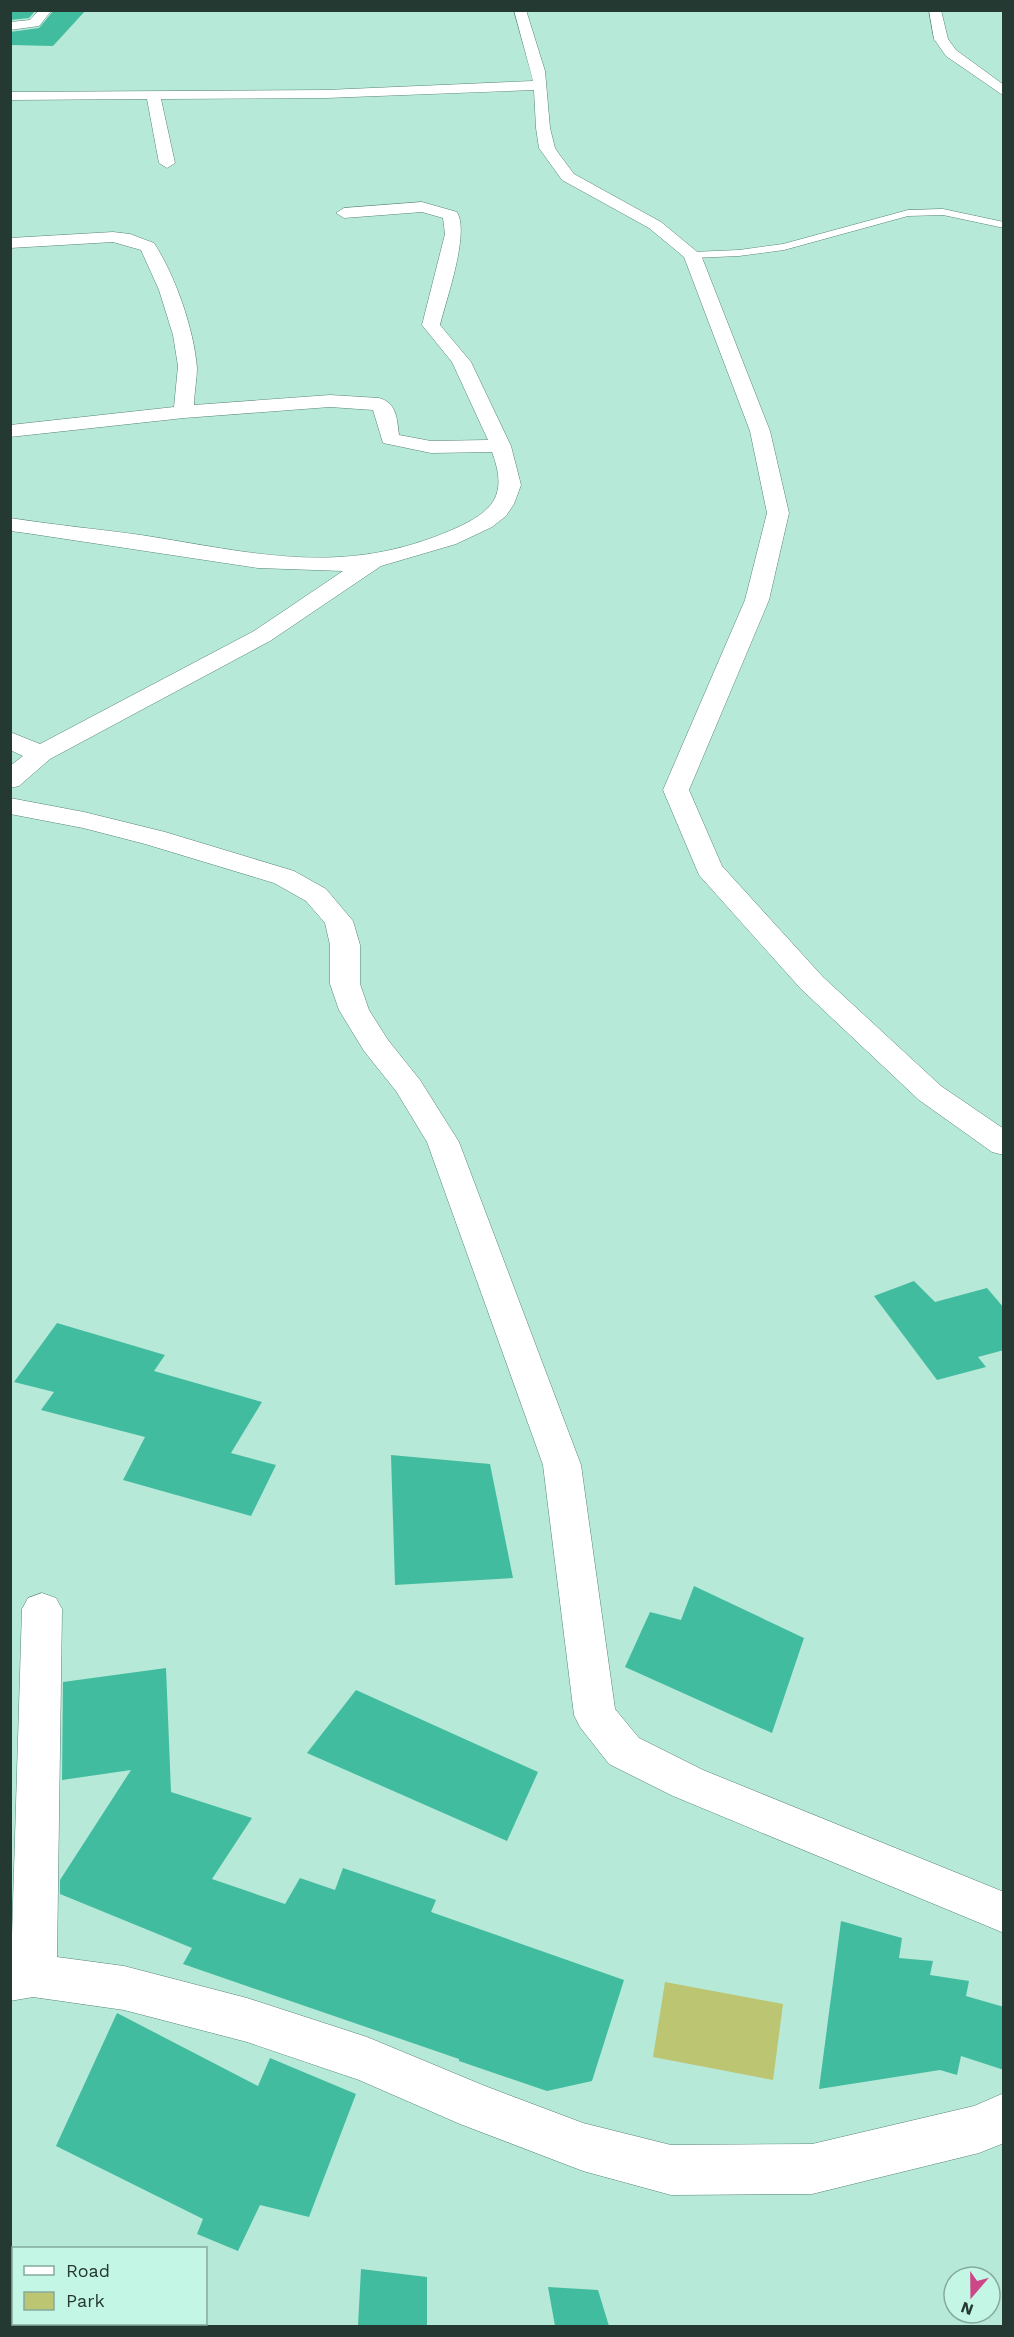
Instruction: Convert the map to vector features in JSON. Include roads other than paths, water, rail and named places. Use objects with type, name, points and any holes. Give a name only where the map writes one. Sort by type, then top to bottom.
[{"type":"street","points":[[10,26],[34,23],[46,10]]},
{"type":"street","points":[[520,10],[541,85],[543,128],[547,148],[568,177],[655,225],[692,255],[760,431],[777,513],[757,600],[676,790],[709,869],[812,983],[930,1093],[1004,1145]]},
{"type":"street","points":[[935,10],[945,45],[1004,92]]},
{"type":"street","points":[[10,96],[326,94],[541,85]]},
{"type":"street","points":[[153,95],[167,163]]},
{"type":"street","points":[[10,524],[266,561],[327,564],[374,561],[434,545],[496,516],[506,502],[511,483],[501,446],[478,394],[455,353],[438,338],[431,325],[453,234],[451,215],[422,207],[344,213]]},
{"type":"street","points":[[10,243],[113,237],[124,238],[148,247],[162,276],[178,321],[187,367],[184,412]]},
{"type":"street","points":[[10,431],[184,412],[330,401],[379,405],[385,410],[390,439],[431,447],[501,446]]},
{"type":"street","points":[[10,780],[41,754],[262,636],[374,561]]},
{"type":"street","points":[[10,740],[41,754]]},
{"type":"street","points":[[10,806],[84,820],[145,835],[218,855],[284,877],[316,895],[339,921],[345,945],[345,984],[354,1010],[375,1044],[409,1087],[443,1142],[562,1465],[595,1715],[624,1751],[688,1783],[1004,1913]]},
{"type":"street","points":[[42,1609],[22,1977],[124,1988],[247,2020],[367,2060],[477,2107],[583,2146],[671,2170],[812,2169],[980,2129],[1004,2117]]},
{"type":"lane","points":[[692,255],[739,253],[784,247],[908,213],[943,212],[1004,225]]}]
